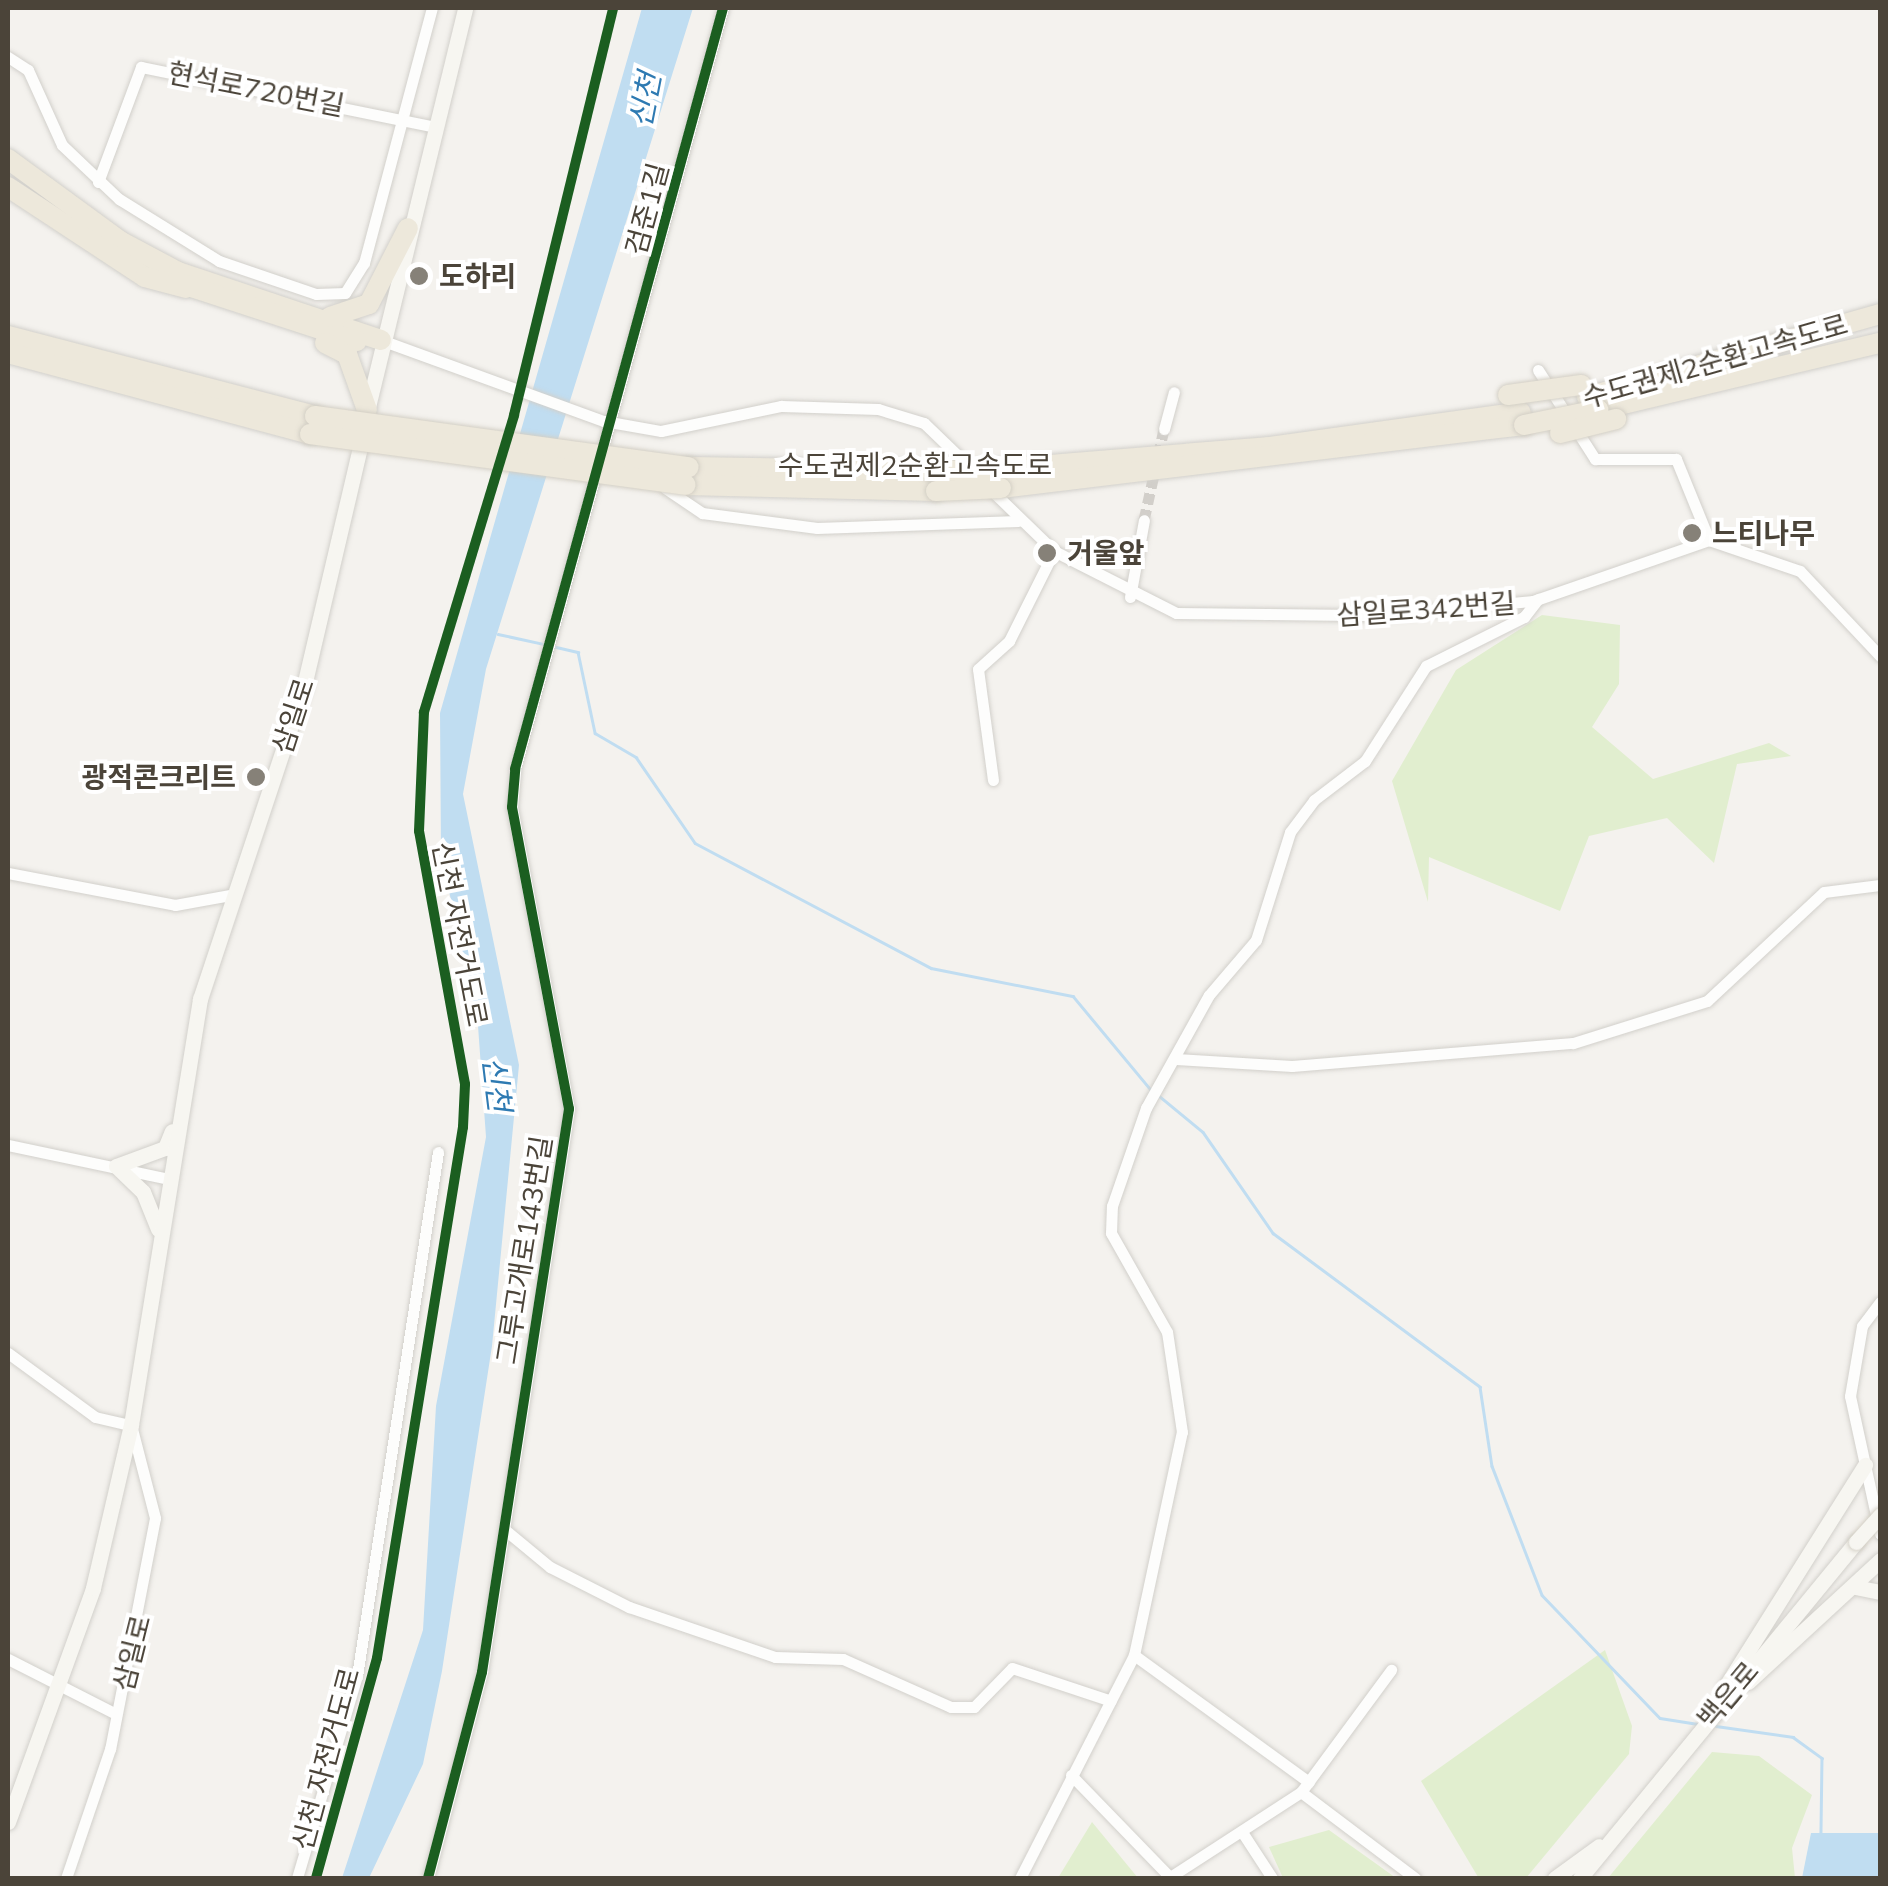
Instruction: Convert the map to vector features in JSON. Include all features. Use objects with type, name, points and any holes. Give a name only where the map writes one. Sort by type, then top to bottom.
[{"type":"highway","points":[[8,146],[97,214],[347,354],[367,410]]},
{"type":"highway","points":[[8,159],[120,242],[262,308],[356,315],[408,228]]},
{"type":"highway","points":[[8,172],[108,246],[188,288]]},
{"type":"highway","points":[[8,187],[130,269],[381,340]]},
{"type":"highway","points":[[294,312],[381,340]]},
{"type":"highway","name":"수도권제2순환고속도로","points":[[1596,403],[1880,314]]},
{"type":"highway","points":[[8,326],[187,382]]},
{"type":"highway","name":"수도권제2순환고속도로","points":[[8,336],[187,382],[312,425]]},
{"type":"highway","name":"수도권제2순환고속도로","points":[[933,481],[989,470],[1152,458],[1596,403],[1794,368],[1880,343]]},
{"type":"highway","name":"수도권제2순환고속도로","points":[[8,353],[312,425],[680,480],[933,481],[1001,488],[1080,482],[1518,411]]},
{"type":"highway","points":[[1518,411],[1596,403]]},
{"type":"highway","points":[[1560,433],[1596,403]]},
{"type":"highway","points":[[1152,458],[1310,435]]},
{"type":"highway","points":[[1080,482],[1266,476]]},
{"type":"main road","name":"삼일로","points":[[8,1822],[58,1686],[131,1425],[169,1179],[215,945],[324,618],[381,340],[432,126],[465,8]]},
{"type":"main road","points":[[160,1240],[154,1210],[116,1166],[164,1148],[182,1109]]},
{"type":"main road","points":[[1706,1720],[1865,1466]]},
{"type":"main road","name":"백은로","points":[[1580,1878],[1706,1720],[1880,1516]]},
{"type":"main road","points":[[1706,1720],[1855,1588],[1880,1560]]},
{"type":"main road","points":[[1855,1588],[1880,1592]]},
{"type":"main road","points":[[1555,1878],[1615,1835]]},
{"type":"street","points":[[8,57],[28,70],[62,145],[98,182],[219,261],[316,294],[345,293],[364,263],[398,116],[432,8]]},
{"type":"street","name":"검준1길","points":[[556,630],[608,422],[723,8]]},
{"type":"street","name":"현석로720번길","points":[[98,182],[141,67],[398,116],[432,126]]},
{"type":"street","name":"삼일로342번길","points":[[381,340],[490,374],[608,422],[678,432],[781,406],[878,410],[951,443],[1018,521],[1054,551],[1130,597],[1176,613],[1242,618],[1538,599],[1709,540]]},
{"type":"street","points":[[1538,370],[1596,459],[1676,460],[1709,540],[1800,571],[1880,656]]},
{"type":"street","points":[[1164,429],[1174,392]]},
{"type":"street","points":[[680,480],[702,513],[818,528],[1018,521]]},
{"type":"street","points":[[1130,597],[1144,520]]},
{"type":"street","points":[[993,780],[978,669],[1010,640],[1054,551]]},
{"type":"street","points":[[1020,1878],[1134,1654],[1182,1432],[1167,1332],[1112,1233],[1112,1206],[1146,1108],[1167,1078],[1209,996],[1256,940],[1290,832],[1314,800],[1365,761],[1426,666],[1524,617],[1538,599]]},
{"type":"street","name":"그루고개로143번길","points":[[428,1878],[470,1730],[569,1109],[512,807],[556,630]]},
{"type":"street","points":[[8,874],[175,905],[230,895]]},
{"type":"street","points":[[1176,1059],[1292,1066],[1573,1043],[1706,1000],[1824,892],[1880,885]]},
{"type":"street","points":[[8,1146],[169,1179]]},
{"type":"street","points":[[298,1878],[357,1676],[438,1152]]},
{"type":"street","points":[[1880,1302],[1854,1356],[1851,1424],[1880,1534]]},
{"type":"street","points":[[8,1353],[95,1417],[131,1425]]},
{"type":"street","name":"삼일로","points":[[66,1878],[116,1714],[156,1532],[131,1425]]},
{"type":"street","points":[[504,1529],[550,1567],[628,1608],[775,1657],[843,1659],[952,1706],[974,1707],[1012,1668],[1111,1700]]},
{"type":"street","points":[[1134,1654],[1414,1878]]},
{"type":"street","points":[[8,1659],[116,1714]]},
{"type":"street","points":[[1071,1776],[1170,1877],[1305,1787],[1391,1670]]},
{"type":"street","points":[[1242,1832],[1272,1878]]},
{"type":"green space","points":[[1542,615],[1620,625],[1619,684],[1592,727],[1653,779],[1769,743],[1791,756],[1737,764],[1714,863],[1667,818],[1589,836],[1560,911],[1429,857],[1428,902],[1392,781],[1456,670]]},
{"type":"green space","points":[[1605,1650],[1632,1726],[1629,1754],[1526,1878],[1478,1877],[1421,1781]]},
{"type":"green space","points":[[1712,1752],[1759,1756],[1812,1795],[1792,1848],[1795,1878],[1608,1878]]},
{"type":"green space","points":[[1092,1822],[1138,1878],[1058,1878]]},
{"type":"green space","points":[[1329,1830],[1396,1878],[1283,1878],[1269,1847]]},
{"type":"water","name":"신천","points":[[642,8],[693,8],[486,669],[463,794],[519,1065],[492,1346],[442,1671],[423,1764],[369,1878],[342,1878],[423,1630],[436,1406],[486,1137],[478,1026],[441,854],[440,713]]},
{"type":"water","points":[[1811,1833],[1880,1833],[1880,1878],[1802,1878]]},
{"type":"waterway","points":[[498,634],[544,644]]},
{"type":"waterway","points":[[552,646],[578,652],[595,733],[636,757],[695,843],[931,968],[1073,996],[1151,1090]]},
{"type":"waterway","points":[[1158,1095],[1203,1132],[1273,1233],[1480,1387],[1492,1466],[1542,1595],[1660,1718],[1698,1724]]},
{"type":"waterway","points":[[1716,1726],[1793,1737],[1822,1758],[1821,1833]]},
{"type":"tunnel","points":[[1144,520],[1164,429]]},
{"type":"cycle path","name":"신천 자전거도로","points":[[316,1878],[377,1658],[463,1127],[465,1084],[419,831],[424,712],[514,415],[613,8]]},
{"type":"cycle path","points":[[428,1878],[482,1672],[569,1109],[512,807],[515,769],[723,8]]},
{"type":"place","name":"도하리","points":[[419,276]]},
{"type":"place","name":"느티나무","points":[[1692,533]]},
{"type":"place","name":"거울앞","points":[[1047,553]]},
{"type":"place","name":"광적콘크리트","points":[[256,777]]}]
